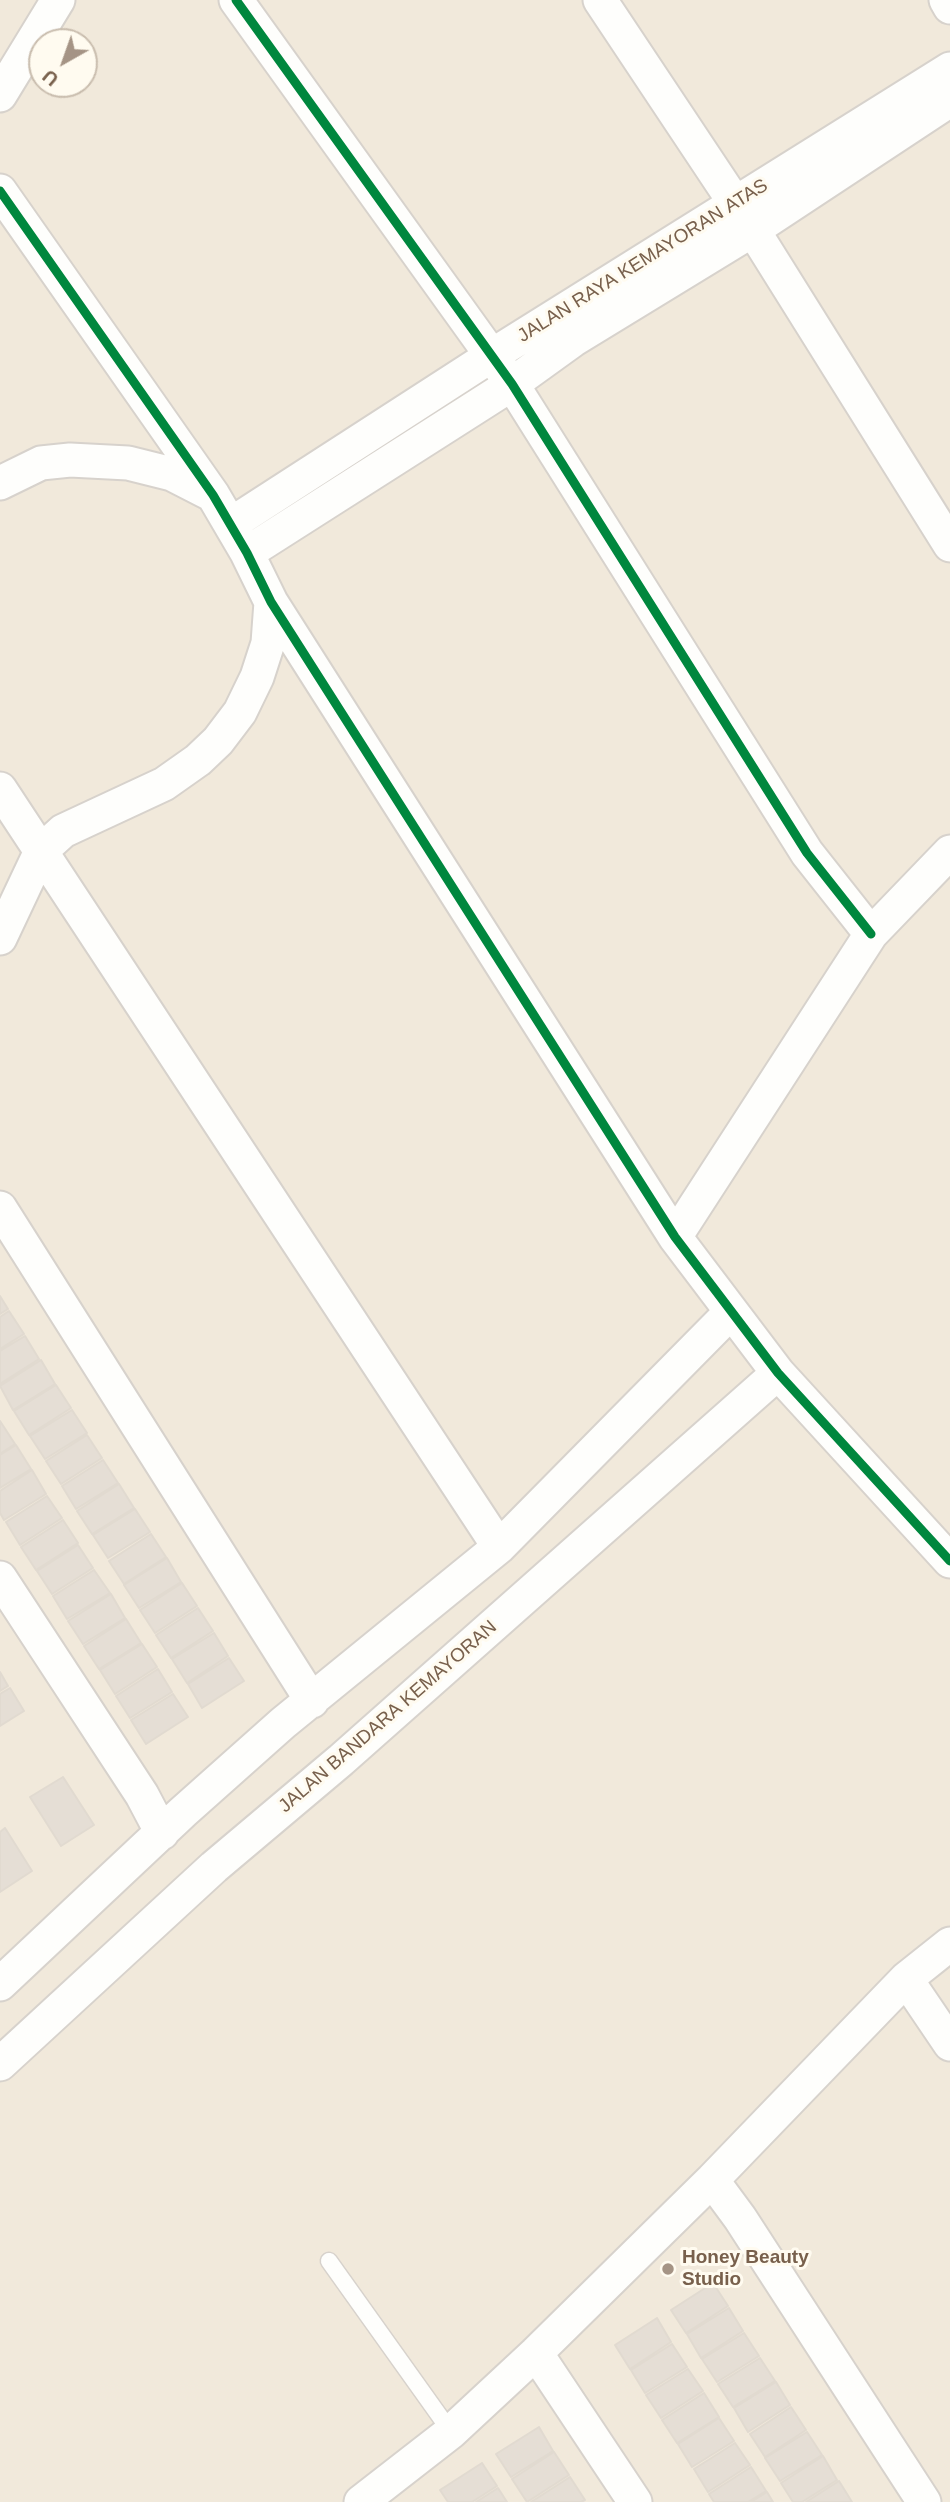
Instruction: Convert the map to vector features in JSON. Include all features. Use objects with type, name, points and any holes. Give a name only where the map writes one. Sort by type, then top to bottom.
[{"type":"street","points":[[0,95],[58,0]]},
{"type":"street","points":[[236,0],[512,384],[807,853],[871,934]]},
{"type":"street","points":[[600,0],[744,217],[950,545]]},
{"type":"street","points":[[946,0],[950,7]]},
{"type":"street","name":"JALAN RAYA KEMAYORAN ATAS","points":[[247,553],[512,384],[950,69]]},
{"type":"street","name":"JALAN RAYA KEMAYORAN ATAS","points":[[231,524],[491,356],[950,100]]},
{"type":"street","points":[[0,191],[231,524],[271,601],[675,1237],[778,1373],[950,1561]]},
{"type":"street","points":[[0,483],[41,463],[71,460],[128,463],[172,474],[212,495]]},
{"type":"street","points":[[0,938],[41,851],[63,831],[164,784],[198,760],[218,741],[240,712],[257,677],[268,643],[271,601]]},
{"type":"street","points":[[0,789],[499,1547]]},
{"type":"street","points":[[675,1237],[871,934],[950,852]]},
{"type":"street","points":[[0,1208],[312,1701]]},
{"type":"street","points":[[1,1981],[283,1723],[499,1547],[732,1312]]},
{"type":"street","name":"JALAN BANDARA KEMAYORAN","points":[[0,2064],[214,1867],[341,1760],[778,1373]]},
{"type":"street","points":[[0,1578],[142,1795],[162,1833]]},
{"type":"street","points":[[366,2500],[451,2432],[536,2353],[712,2180],[906,1979],[950,1944]]},
{"type":"street","points":[[906,1979],[950,2044]]},
{"type":"street","points":[[712,2180],[740,2218],[924,2502]]},
{"type":"street","points":[[536,2353],[635,2502]]},
{"type":"lane","points":[[329,2261],[451,2432]]},
{"type":"shaded area","points":[[0,0],[950,0],[950,2502],[0,2502]]},
{"type":"building","points":[[0,1296],[8,1309],[0,1314]]},
{"type":"building","points":[[9,1311],[24,1334],[0,1349],[0,1317]]},
{"type":"building","points":[[25,1336],[39,1359],[0,1384],[0,1351]]},
{"type":"building","points":[[41,1360],[55,1384],[13,1410],[0,1386]]},
{"type":"building","points":[[56,1385],[71,1408],[29,1435],[14,1411]]},
{"type":"building","points":[[72,1410],[87,1433],[45,1459],[30,1436]]},
{"type":"building","points":[[0,1421],[15,1444],[0,1454]]},
{"type":"building","points":[[87,1435],[102,1458],[61,1484],[46,1461]]},
{"type":"building","points":[[16,1445],[31,1469],[0,1488],[0,1455]]},
{"type":"building","points":[[103,1460],[118,1483],[76,1509],[62,1486]]},
{"type":"building","points":[[32,1470],[46,1494],[4,1520],[0,1513],[0,1491]]},
{"type":"building","points":[[119,1484],[134,1508],[92,1534],[77,1511]]},
{"type":"building","points":[[47,1496],[62,1518],[20,1545],[6,1522]]},
{"type":"building","points":[[135,1509],[150,1532],[108,1558],[93,1535]]},
{"type":"building","points":[[63,1520],[78,1543],[36,1570],[21,1547]]},
{"type":"building","points":[[151,1534],[166,1557],[124,1584],[109,1561]]},
{"type":"building","points":[[78,1545],[93,1568],[52,1594],[37,1571]]},
{"type":"building","points":[[167,1558],[181,1582],[139,1608],[124,1585]]},
{"type":"building","points":[[94,1570],[110,1593],[67,1619],[53,1596]]},
{"type":"building","points":[[182,1583],[197,1606],[155,1633],[140,1610]]},
{"type":"building","points":[[111,1594],[125,1618],[83,1644],[68,1621]]},
{"type":"building","points":[[198,1608],[213,1631],[171,1658],[156,1635]]},
{"type":"building","points":[[126,1619],[141,1643],[99,1669],[84,1646]]},
{"type":"building","points":[[214,1633],[228,1656],[187,1683],[172,1659]]},
{"type":"building","points":[[142,1644],[157,1667],[115,1694],[100,1670]]},
{"type":"building","points":[[229,1658],[244,1681],[202,1708],[188,1684]]},
{"type":"building","points":[[158,1669],[172,1692],[130,1718],[116,1696]]},
{"type":"building","points":[[0,1672],[8,1686],[0,1691]]},
{"type":"building","points":[[10,1688],[24,1711],[0,1726],[0,1694]]},
{"type":"building","points":[[173,1694],[188,1717],[146,1744],[131,1720]]},
{"type":"building","points":[[63,1777],[94,1825],[61,1846],[30,1797]]},
{"type":"building","points":[[5,1828],[32,1871],[0,1892],[0,1832]]},
{"type":"building","points":[[713,2283],[728,2306],[686,2333],[671,2310]]},
{"type":"building","points":[[729,2308],[743,2331],[701,2358],[687,2334]]},
{"type":"building","points":[[657,2318],[671,2342],[630,2369],[615,2345]]},
{"type":"building","points":[[744,2333],[759,2356],[717,2382],[702,2359]]},
{"type":"building","points":[[672,2344],[687,2367],[645,2393],[631,2370]]},
{"type":"building","points":[[760,2358],[775,2381],[733,2407],[718,2384]]},
{"type":"building","points":[[688,2369],[703,2391],[661,2418],[646,2395]]},
{"type":"building","points":[[776,2382],[790,2405],[748,2432],[734,2408]]},
{"type":"building","points":[[704,2393],[719,2417],[677,2443],[662,2420]]},
{"type":"building","points":[[791,2407],[806,2430],[765,2457],[750,2434]]},
{"type":"building","points":[[719,2418],[734,2441],[692,2467],[678,2444]]},
{"type":"building","points":[[539,2427],[553,2451],[511,2477],[496,2454]]},
{"type":"building","points":[[807,2432],[822,2455],[780,2481],[765,2458]]},
{"type":"building","points":[[735,2443],[750,2465],[708,2492],[694,2469]]},
{"type":"building","points":[[554,2452],[569,2475],[527,2502],[512,2479]]},
{"type":"building","points":[[823,2456],[837,2480],[802,2502],[793,2502],[781,2483]]},
{"type":"building","points":[[482,2463],[497,2486],[472,2502],[448,2502],[440,2490]]},
{"type":"building","points":[[751,2467],[766,2491],[748,2502],[714,2502],[709,2494]]},
{"type":"building","points":[[570,2477],[585,2500],[531,2502]]},
{"type":"building","points":[[839,2481],[852,2502],[806,2502]]},
{"type":"building","points":[[498,2488],[507,2502],[476,2502]]},
{"type":"building","points":[[767,2492],[773,2502],[751,2502]]},
{"type":"cycle path","points":[[236,0],[512,384],[807,853],[871,934]]},
{"type":"cycle path","points":[[0,191],[213,495],[247,553],[271,602],[675,1237],[778,1373],[950,1561]]},
{"type":"place","name":"Honey Beauty Studio","points":[[668,2269]]}]
